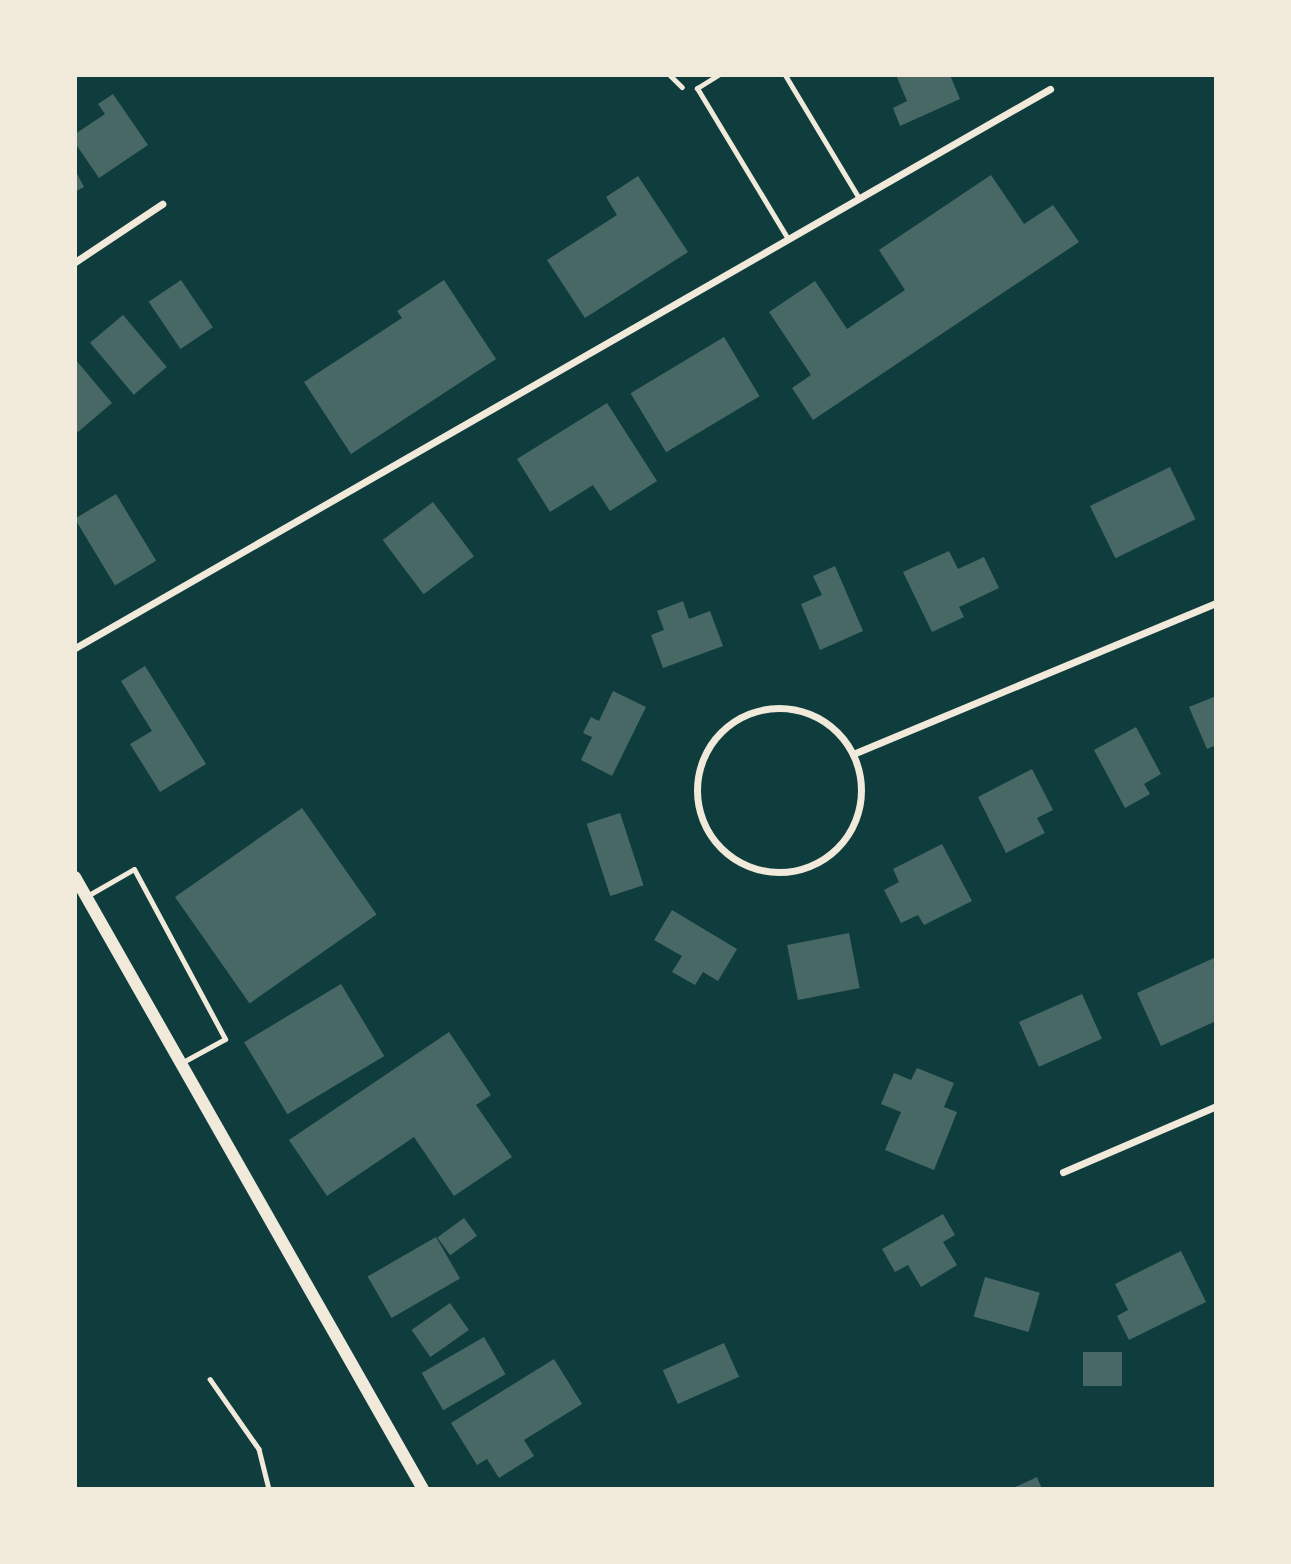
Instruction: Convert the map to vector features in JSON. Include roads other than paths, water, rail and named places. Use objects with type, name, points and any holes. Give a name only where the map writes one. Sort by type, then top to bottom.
[{"type":"street","points":[[75,648],[1050,89]]},
{"type":"street","points":[[75,262],[162,204]]},
{"type":"street","points":[[853,754],[1216,603]]},
{"type":"street","points":[[777,707],[802,710],[839,732],[853,754],[862,795],[856,821],[843,843],[823,860],[782,872],[756,869],[720,847],[705,825],[698,801],[698,775],[711,744],[736,719],[777,707]]},
{"type":"street","points":[[75,877],[423,1489]]},
{"type":"street","points":[[1063,1172],[1216,1107]]},
{"type":"lane","points":[[718,75],[697,88],[788,239]]},
{"type":"lane","points":[[785,75],[859,198]]},
{"type":"lane","points":[[86,896],[134,869],[225,1039],[181,1063]]}]
